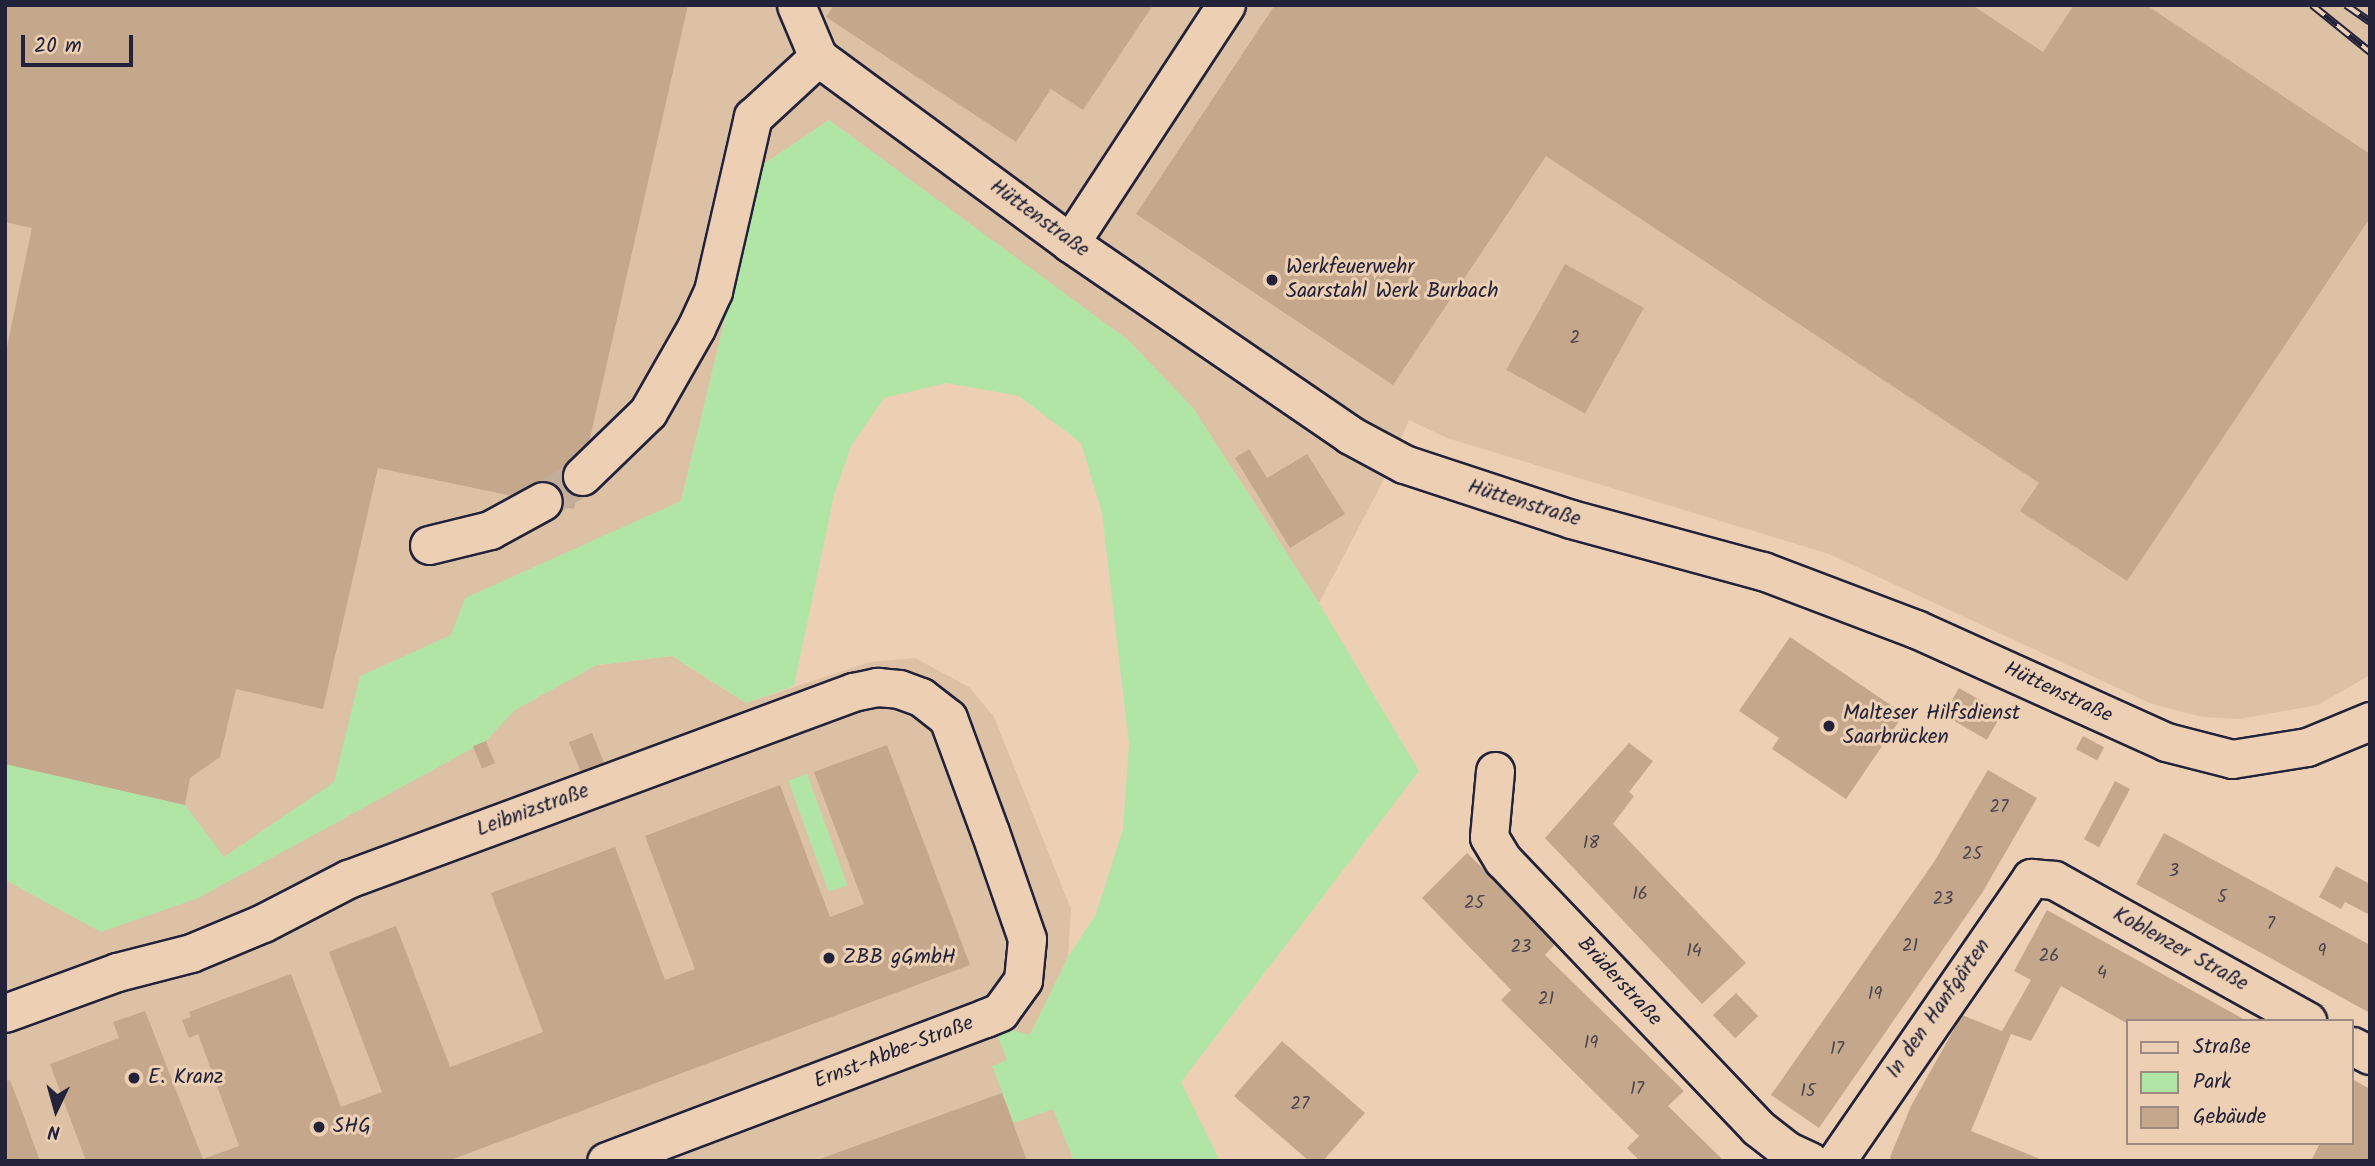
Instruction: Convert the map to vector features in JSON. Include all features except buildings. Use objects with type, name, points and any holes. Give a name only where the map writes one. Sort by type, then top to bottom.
[{"type":"street","points":[[582,476],[648,412],[696,328],[713,291],[753,117],[818,57],[796,5]]},
{"type":"street","points":[[1070,243],[1226,5]]},
{"type":"street","name":"Hüttenstraße","points":[[818,57],[1070,243],[1378,452],[1433,475],[1571,519],[1763,571],[1866,609],[2166,742],[2232,759],[2307,747],[2370,721]]},
{"type":"street","points":[[429,545],[490,530],[544,501]]},
{"type":"street","name":"Leibnizstraße","points":[[5,1013],[117,972],[191,953],[263,923],[348,879],[853,692],[877,687],[899,689],[921,697],[948,718],[990,832]]},
{"type":"street","name":"Brüderstraße","points":[[1495,771],[1489,837],[1503,860],[1757,1128],[1786,1150],[1810,1161]]},
{"type":"street","name":"Ernst-Abbe-Straße","points":[[606,1161],[1000,1012],[1023,980],[1027,939],[990,832]]},
{"type":"street","name":"In den Hanfgärten","points":[[1836,1161],[2031,878],[2054,880]]},
{"type":"street","name":"Koblenzer Straße","points":[[2054,880],[2303,1019]]},
{"type":"street","points":[[2354,1047],[2370,1055]]},
{"type":"shaded area","points":[[5,5],[2370,5],[2370,675],[2318,705],[2239,719],[2202,717],[2152,704],[1829,554],[1447,438],[1409,420],[1382,483],[1319,603],[1193,408],[1128,341],[829,120],[762,166],[681,501],[598,665],[672,656],[746,703],[870,662],[915,658],[969,687],[994,717],[1071,909],[1068,957],[1030,1035],[1074,1161],[5,1161]]},
{"type":"green space","points":[[829,120],[1128,340],[1193,408],[1319,603],[1419,771],[1181,1082],[1220,1161],[1074,1161],[1053,1109],[1014,1123],[992,1066],[1007,1060],[997,1035],[1012,1030],[1030,1035],[1068,957],[1096,914],[1123,829],[1129,744],[1102,513],[1081,443],[1019,396],[946,383],[884,398],[851,446],[834,495],[794,686],[746,703],[672,656],[597,665],[515,710],[486,741],[198,898],[101,932],[5,880],[5,764],[185,805],[224,857],[334,782],[360,676],[451,635],[465,598],[681,501],[762,165]]},
{"type":"green space","points":[[807,774],[847,885],[829,892],[788,781]]},
{"type":"tunnel","points":[[543,501],[582,476]]},
{"type":"railway","points":[[2312,5],[2370,52]]},
{"type":"railway","points":[[2346,5],[2370,22]]},
{"type":"place","name":"Werkfeuerwehr Saarstahl Werk Burbach","points":[[1272,280]]},
{"type":"place","name":"Malteser Hilfsdienst Saarbrücken","points":[[1829,726]]},
{"type":"place","name":"ZBB gGmbH","points":[[829,958]]},
{"type":"place","name":"E. Kranz","points":[[134,1078]]},
{"type":"place","name":"SHG","points":[[319,1127]]}]
